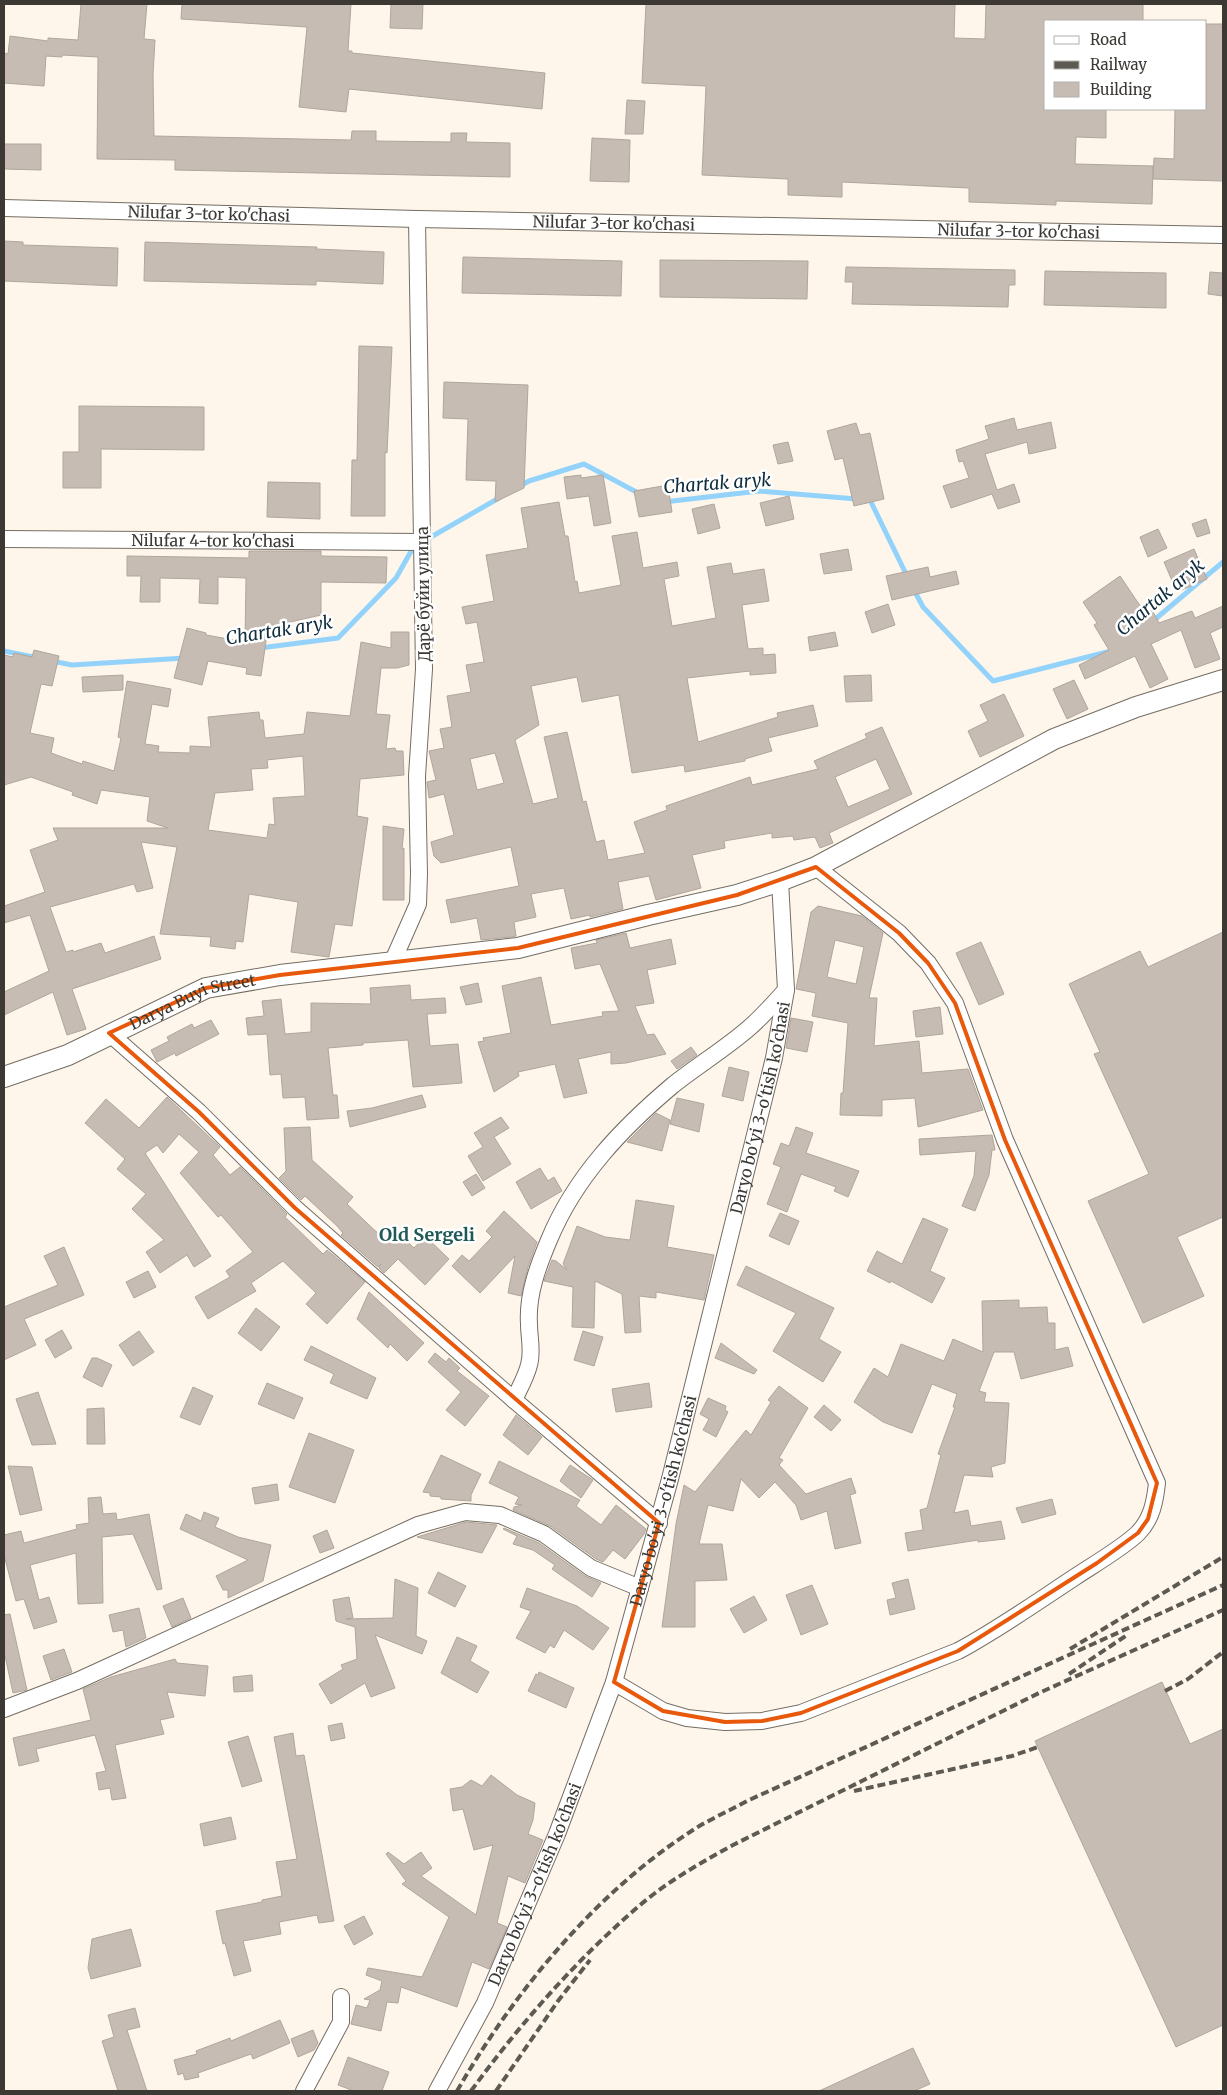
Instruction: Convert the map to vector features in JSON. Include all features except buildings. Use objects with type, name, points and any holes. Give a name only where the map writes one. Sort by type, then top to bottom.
[{"type":"street","name":"Nilufar 3-tor ko'chasi","points":[[4,208],[417,219],[1223,235]]},
{"type":"street","name":"Дарё буйи улица","points":[[392,963],[418,904],[420,874],[417,776],[424,669],[417,219]]},
{"type":"street","name":"Nilufar 4-tor ko'chasi","points":[[4,539],[422,542]]},
{"type":"street","name":"Darya Buyi Street","points":[[4,1077],[68,1055],[206,988],[280,975],[518,948],[737,895],[780,882],[816,867],[1054,739],[1136,707],[1223,680]]},
{"type":"street","points":[[614,1682],[662,1711],[687,1718],[725,1722],[762,1721],[801,1713],[958,1651],[983,1637],[1138,1533],[1148,1519],[1155,1501],[1157,1483],[1005,1140],[956,1003],[928,963],[899,933],[816,867]]},
{"type":"street","name":"Daryo bo'yi 3-o'tish ko'chasi","points":[[437,2091],[488,1994],[557,1834],[614,1682],[658,1523],[774,1058],[786,990],[780,882]]},
{"type":"street","points":[[514,1400],[529,1365],[532,1348],[528,1324],[530,1299],[537,1270],[549,1238],[575,1189],[595,1162],[624,1131],[673,1085],[749,1028],[786,990]]},
{"type":"street","points":[[110,1033],[199,1112],[295,1208],[658,1523]]},
{"type":"street","points":[[4,1709],[86,1677],[418,1525],[465,1512],[500,1515],[544,1534],[591,1568],[640,1588]]},
{"type":"street","points":[[304,2091],[341,2022],[341,1997]]},
{"type":"highlighted area","points":[[816,867],[899,933],[928,963],[955,1003],[1005,1140],[1157,1483],[1148,1519],[1138,1533],[1097,1563],[958,1651],[801,1713],[762,1721],[725,1722],[663,1711],[614,1682],[659,1523],[295,1208],[199,1112],[109,1033],[206,988],[280,975],[518,948],[737,895]]},
{"type":"waterway","name":"Chartak aryk","points":[[520,486],[529,481],[584,464],[640,494]]},
{"type":"waterway","name":"Chartak aryk","points":[[664,502],[759,491],[857,499]]},
{"type":"waterway","name":"Chartak aryk","points":[[424,541],[499,498]]},
{"type":"waterway","name":"Chartak aryk","points":[[868,500],[870,500],[908,578]]},
{"type":"waterway","name":"Chartak aryk","points":[[260,648],[338,638],[396,578],[414,546]]},
{"type":"waterway","name":"Chartak aryk","points":[[1153,621],[1223,562]]},
{"type":"waterway","name":"Chartak aryk","points":[[914,590],[923,607],[993,681],[1107,652]]},
{"type":"waterway","name":"Chartak aryk","points":[[4,651],[38,658]]},
{"type":"waterway","name":"Chartak aryk","points":[[52,661],[72,665],[185,658]]},
{"type":"railway","points":[[1070,1649],[1223,1557]]},
{"type":"railway","points":[[457,2091],[504,2017],[560,1947],[623,1883],[657,1855],[693,1830],[747,1801],[1223,1585]]},
{"type":"railway","points":[[471,2091],[529,2017],[593,1948],[639,1906],[686,1872],[735,1844],[1039,1693],[1223,1610]]},
{"type":"railway","points":[[1069,1674],[1127,1635]]},
{"type":"railway","points":[[1165,1691],[1188,1679],[1223,1652]]},
{"type":"railway","points":[[854,1791],[1012,1756],[1038,1747]]},
{"type":"railway","points":[[496,2091],[558,2001],[590,1960]]},
{"type":"district","name":"Old Sergeli","points":[[427,1234]]}]
